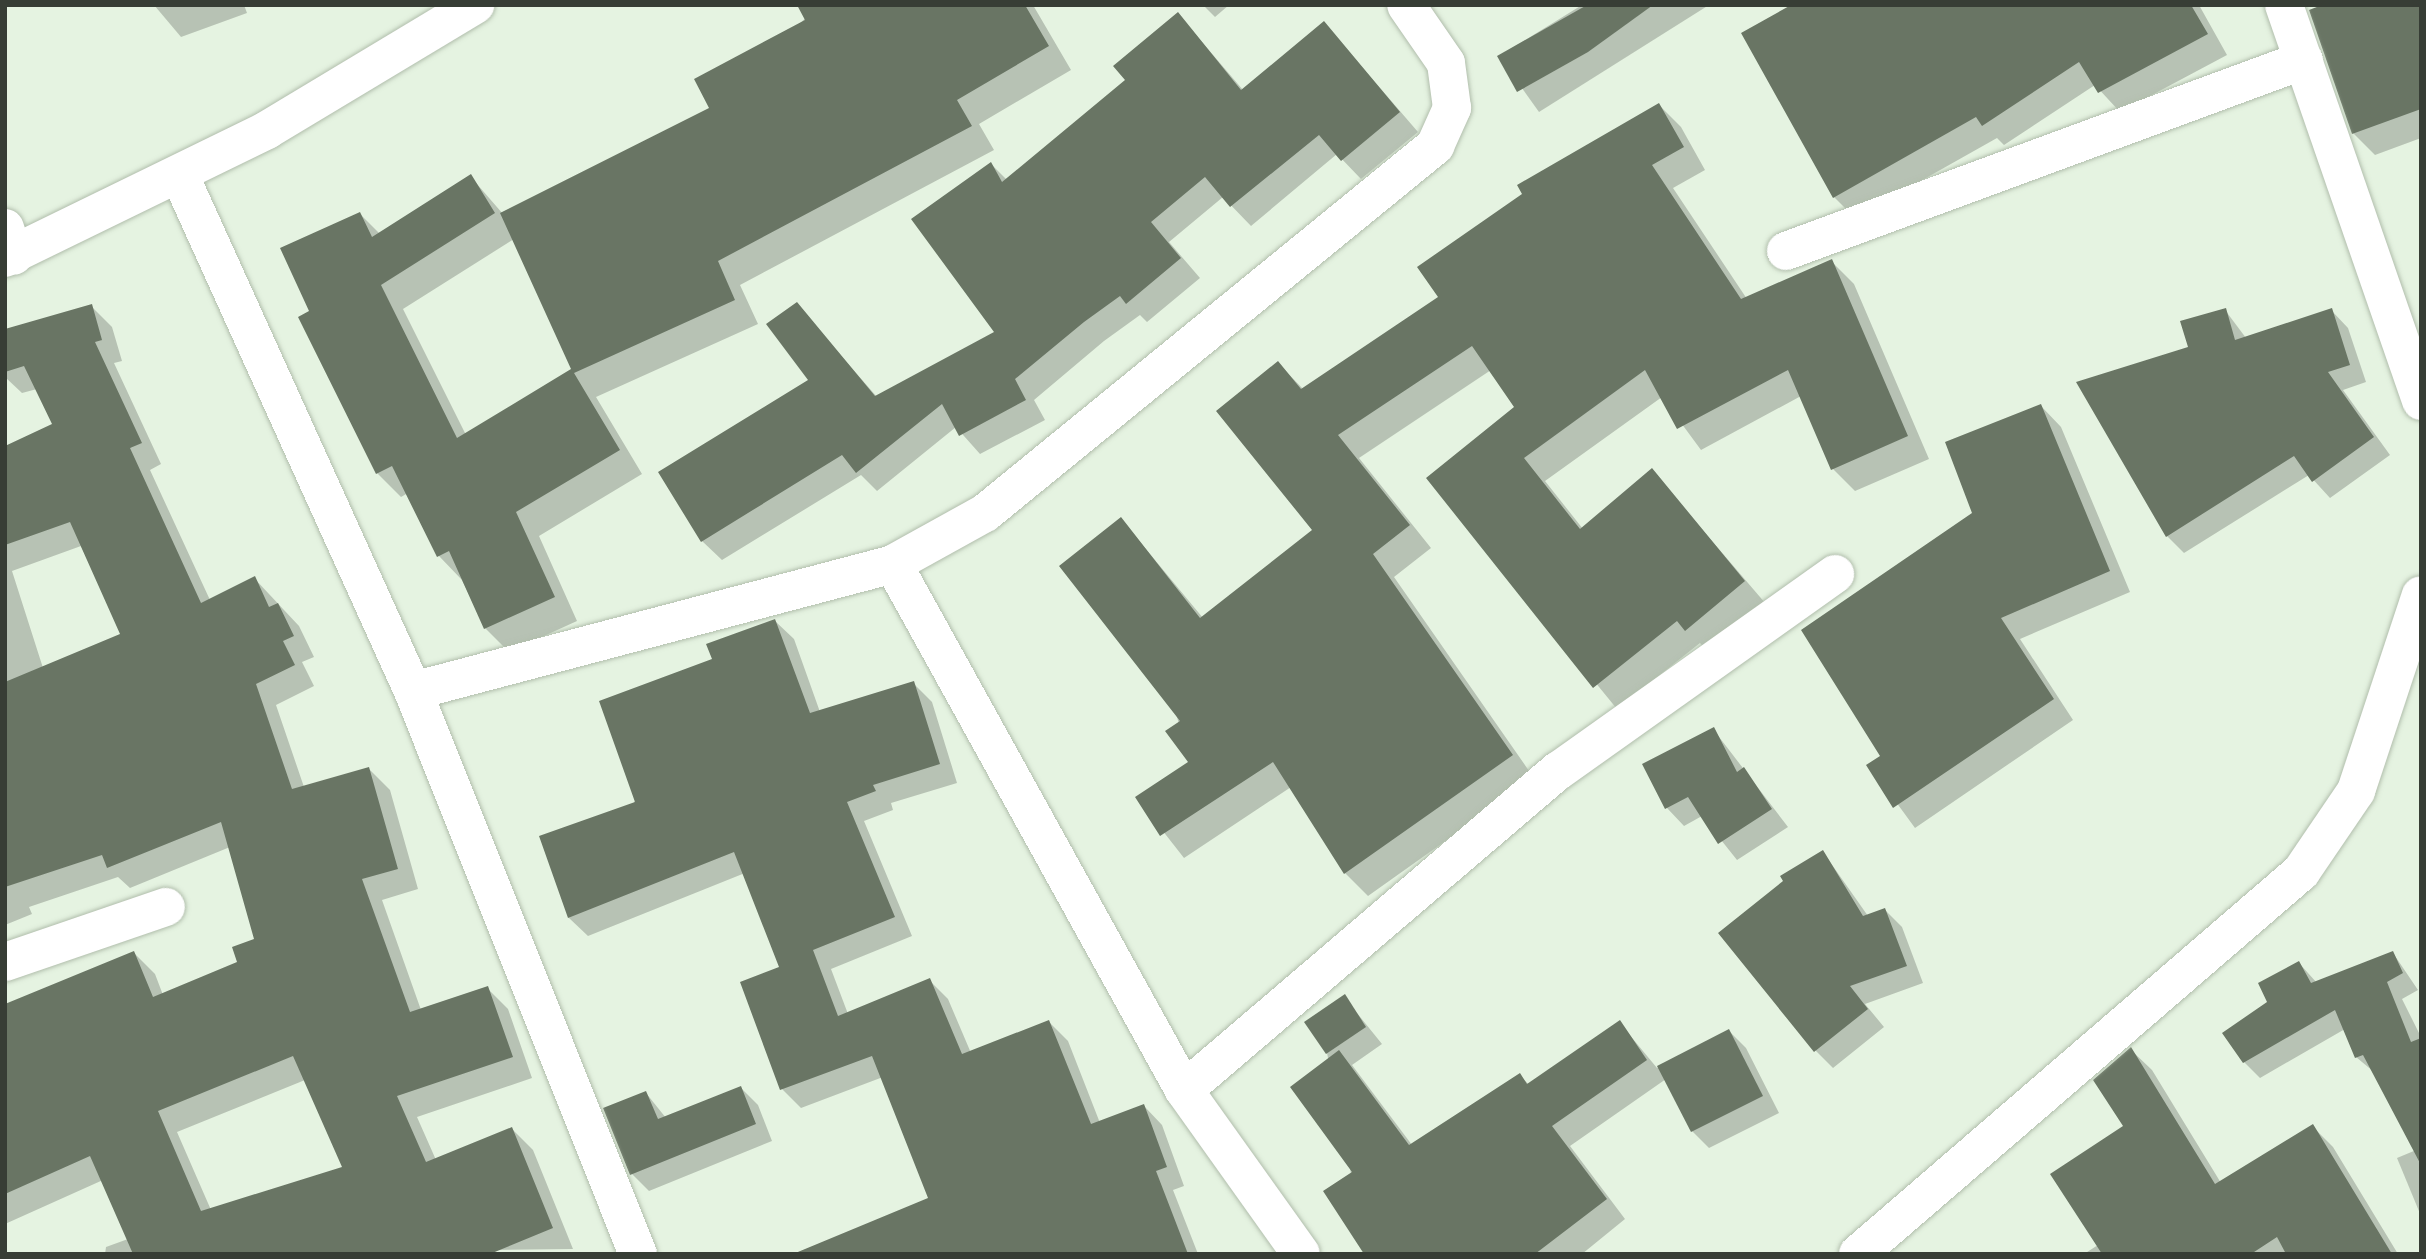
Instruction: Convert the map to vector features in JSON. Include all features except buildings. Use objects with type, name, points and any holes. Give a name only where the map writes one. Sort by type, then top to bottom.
[{"type":"street","points":[[8,247],[180,176],[475,5]]},
{"type":"street","points":[[413,691],[893,564],[985,513],[1435,146],[1452,108],[1446,62],[1406,5]]},
{"type":"street","points":[[2284,5],[2421,401]]},
{"type":"street","points":[[1786,251],[2304,60]]},
{"type":"street","points":[[180,176],[413,691],[638,1254]]},
{"type":"street","points":[[893,564],[1184,1090],[1301,1254]]},
{"type":"street","points":[[1184,1090],[1558,771],[1835,574]]},
{"type":"street","points":[[1858,1254],[2301,872],[2356,791],[2421,595]]},
{"type":"street","points":[[5,962],[166,907]]}]
